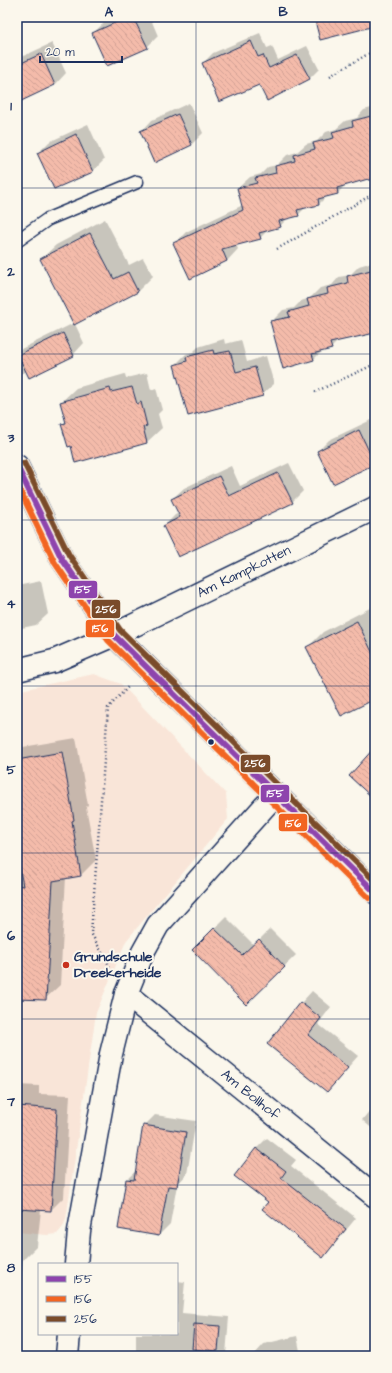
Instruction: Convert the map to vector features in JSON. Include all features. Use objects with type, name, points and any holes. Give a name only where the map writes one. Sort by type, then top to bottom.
[{"type":"street","points":[[17,466],[62,559],[114,635],[274,795],[375,892]]},
{"type":"street","name":"Am Kampkotten","points":[[17,670],[54,661],[114,635],[375,508]]},
{"type":"street","points":[[76,1263],[79,1231],[111,1054],[126,994],[143,952],[158,925],[274,795]]},
{"type":"street","name":"Am Bollhof","points":[[126,994],[375,1196]]},
{"type":"street","points":[[67,1356],[69,1335]]},
{"type":"lane","points":[[17,241],[48,219],[137,182]]},
{"type":"path","points":[[330,76],[375,50]]},
{"type":"path","points":[[277,250],[375,193]]},
{"type":"path","points":[[315,392],[375,364]]},
{"type":"path","points":[[126,994],[91,933],[108,708],[147,669]]},
{"type":"shaded area","name":"Grundschule Dreekerheide","points":[[94,674],[121,684],[226,794],[228,819],[126,941],[96,1013],[66,1219],[63,1227],[57,1234],[47,1235],[17,1232],[17,691]]},
{"type":"building","points":[[128,17],[133,17],[148,48],[107,66],[92,33]]},
{"type":"building","points":[[314,17],[375,17],[375,26],[320,40]]},
{"type":"building","points":[[251,41],[258,57],[263,55],[269,68],[297,55],[310,79],[267,101],[259,85],[219,102],[202,63]]},
{"type":"building","points":[[41,54],[55,85],[17,103],[17,65]]},
{"type":"building","points":[[178,114],[192,145],[154,163],[140,131]]},
{"type":"building","points":[[375,115],[375,180],[368,179],[337,188],[338,194],[318,199],[319,205],[297,210],[299,216],[279,221],[281,227],[259,233],[261,239],[222,249],[227,261],[190,279],[173,243],[243,210],[237,188],[257,183],[255,178],[276,173],[275,166],[295,161],[294,155],[315,149],[313,143],[334,138],[332,132],[353,126],[352,121]]},
{"type":"building","points":[[76,134],[93,172],[54,189],[37,153]]},
{"type":"building","points":[[90,233],[114,279],[128,272],[138,292],[74,325],[40,259]]},
{"type":"building","points":[[375,269],[375,333],[330,343],[332,349],[312,354],[314,360],[283,369],[270,321],[290,317],[288,312],[309,306],[307,299],[328,294],[327,288],[348,283],[347,276]]},
{"type":"building","points":[[63,333],[74,356],[29,378],[18,355]]},
{"type":"building","points":[[213,350],[214,354],[230,351],[236,372],[255,367],[263,396],[188,416],[174,365],[187,361],[186,357]]},
{"type":"building","points":[[132,387],[137,404],[141,402],[147,426],[143,427],[147,443],[75,463],[71,446],[68,447],[61,424],[66,423],[60,402],[110,388],[111,392]]},
{"type":"building","points":[[359,430],[375,464],[333,484],[317,451]]},
{"type":"building","points":[[278,473],[293,503],[178,557],[163,526],[180,517],[171,499],[219,476],[229,496]]},
{"type":"building","points":[[357,621],[375,658],[375,699],[341,716],[306,647]]},
{"type":"building","points":[[375,747],[375,800],[349,776]]},
{"type":"building","points":[[62,752],[74,820],[72,821],[81,876],[53,881],[46,1000],[17,999],[17,885],[23,886],[17,854],[17,760]]},
{"type":"building","points":[[214,928],[242,955],[259,939],[285,967],[246,1005],[192,950]]},
{"type":"building","points":[[300,1002],[321,1018],[308,1035],[348,1068],[327,1092],[267,1044]]},
{"type":"building","points":[[17,1106],[57,1109],[51,1211],[17,1209]]},
{"type":"building","points":[[143,1125],[186,1132],[177,1187],[168,1186],[159,1236],[118,1229],[126,1179],[134,1180]]},
{"type":"building","points":[[256,1148],[286,1171],[281,1178],[346,1229],[323,1258],[262,1209],[268,1202],[234,1176]]},
{"type":"building","points":[[194,1324],[220,1326],[218,1351],[192,1349]]},
{"type":"transit line","name":"256","points":[[24,463],[69,555],[120,630],[375,881]]},
{"type":"transit line","name":"155","points":[[17,466],[62,559],[114,635],[375,892]]},
{"type":"transit line","name":"156","points":[[17,484],[55,563],[108,640],[369,898]]},
{"type":"place","name":"Grundschule Dreekerheide","points":[[66,965]]}]
